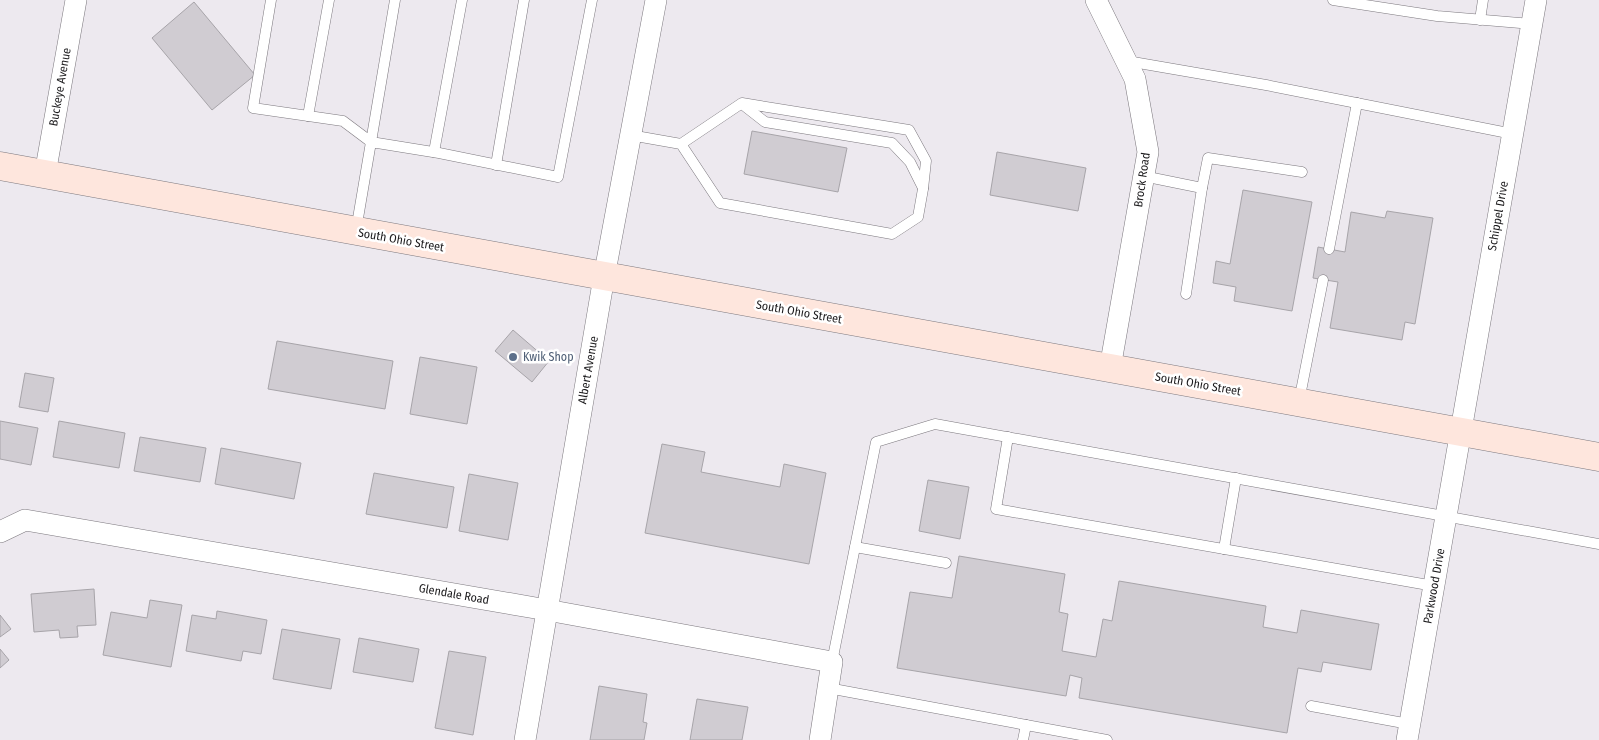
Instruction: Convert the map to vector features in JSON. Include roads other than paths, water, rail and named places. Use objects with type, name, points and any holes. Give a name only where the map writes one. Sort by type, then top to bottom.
[{"type":"main road","name":"South Ohio Street","points":[[0,166],[1599,456]]},
{"type":"street","name":"Buckeye Avenue","points":[[45,174],[76,0]]},
{"type":"street","name":"Albert Avenue","points":[[525,740],[604,277],[656,0]]},
{"type":"street","name":"Brock Road","points":[[1096,0],[1135,79],[1148,152],[1110,368]]},
{"type":"street","name":"Schippel Drive","points":[[1461,432],[1536,0]]},
{"type":"street","name":"Parkwood Drive","points":[[1408,732],[1461,432]]},
{"type":"street","name":"Glendale Road","points":[[0,532],[25,520],[546,610],[832,662]]},
{"type":"street","points":[[820,740],[832,662]]},
{"type":"lane","points":[[271,0],[253,108],[343,121],[371,142],[434,152],[558,177],[592,0]]},
{"type":"lane","points":[[308,116],[329,0]]},
{"type":"lane","points":[[356,232],[395,0]]},
{"type":"lane","points":[[434,152],[462,0]]},
{"type":"lane","points":[[496,165],[524,0]]},
{"type":"lane","points":[[1333,0],[1438,16],[1532,24]]},
{"type":"lane","points":[[1480,20],[1483,0]]},
{"type":"lane","points":[[1126,61],[1266,85],[1513,134]]},
{"type":"lane","points":[[630,134],[681,144],[720,202],[892,234],[918,217],[926,160],[910,130],[742,103],[681,144]]},
{"type":"lane","points":[[742,103],[765,122],[892,144],[910,162],[923,189]]},
{"type":"lane","points":[[1329,249],[1357,103]]},
{"type":"lane","points":[[1186,294],[1208,158],[1302,172]]},
{"type":"lane","points":[[1143,176],[1202,188]]},
{"type":"lane","points":[[1298,402],[1323,280]]},
{"type":"lane","points":[[832,662],[876,442],[935,424],[1599,544]]},
{"type":"lane","points":[[1008,437],[996,509],[1434,586]]},
{"type":"lane","points":[[1224,549],[1236,478]]},
{"type":"lane","points":[[855,547],[946,563]]},
{"type":"lane","points":[[828,688],[1107,740]]},
{"type":"lane","points":[[1311,706],[1408,732]]},
{"type":"lane","points":[[1023,740],[1026,725]]},
{"type":"place","name":"Kwik Shop","points":[[513,357]]}]
